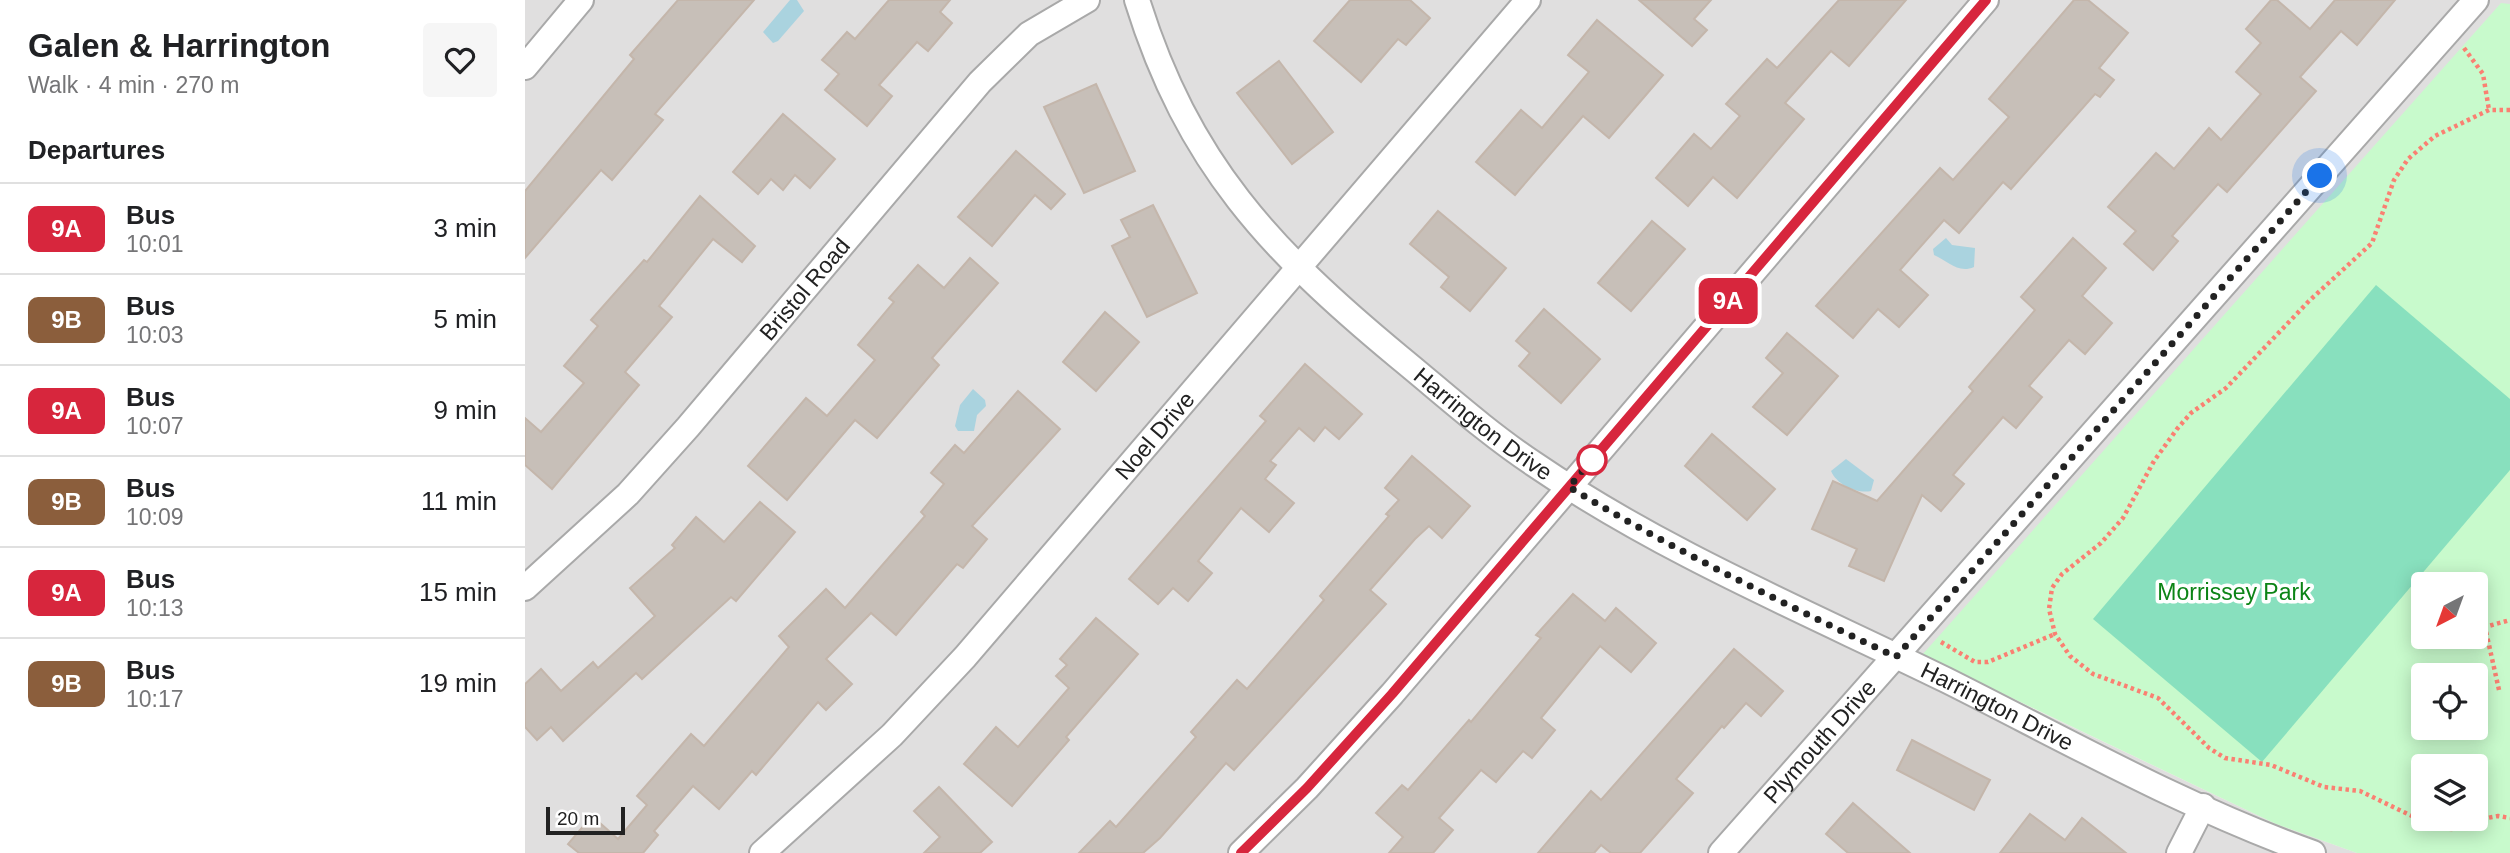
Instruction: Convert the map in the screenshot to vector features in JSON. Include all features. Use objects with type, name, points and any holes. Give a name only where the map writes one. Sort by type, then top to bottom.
[{"type":"street","points":[[525,66],[581,0]]},
{"type":"street","name":"Bristol Road","points":[[525,588],[628,494],[980,82],[1029,34],[1087,0]]},
{"type":"street","name":"Harrington Drive","points":[[1137,0],[1150,41],[1180,111],[1217,174],[1260,229],[1297,268],[1473,419],[1569,487],[1642,531],[1738,581],[2203,806],[2313,853]]},
{"type":"street","name":"Noel Drive","points":[[762,853],[892,735],[965,657],[1528,0]]},
{"type":"street","points":[[1241,853],[1307,788],[1375,713],[1986,0]]},
{"type":"street","name":"Plymouth Drive","points":[[1721,853],[2476,0]]},
{"type":"street","points":[[2179,853],[2203,806]]},
{"type":"path","points":[[2463,47],[2483,74],[2489,110]]},
{"type":"path","points":[[2510,110],[2489,110],[2435,135],[2408,159],[2395,180],[2372,243],[2285,325],[2225,388],[2191,413],[2154,461],[2123,519],[2101,542],[2062,574],[2052,588],[2049,609],[2055,634],[2070,656],[2093,674],[2158,698],[2225,758],[2271,765],[2324,787],[2360,791],[2437,828],[2453,829],[2476,820],[2498,816],[2510,818]]},
{"type":"path","points":[[2489,626],[2510,620]]},
{"type":"path","points":[[1943,643],[1975,662],[1988,662],[2055,634]]},
{"type":"path","points":[[2489,645],[2499,690]]},
{"type":"shaded area","points":[[525,0],[2510,0],[2510,4],[2501,4],[1923,656],[2276,824],[2357,853],[525,853]]},
{"type":"green space","name":"Morrissey Park","points":[[2501,3],[2510,4],[2510,853],[2357,853],[2276,824],[1922,655]]},
{"type":"green space","points":[[2376,285],[2510,399],[2510,470],[2423,572],[2411,572],[2411,587],[2262,762],[2093,619]]},
{"type":"water","points":[[790,0],[797,0],[804,11],[778,41],[773,43],[763,32]]},
{"type":"water","points":[[1946,238],[1952,245],[1975,248],[1974,267],[1958,268],[1934,255],[1933,249]]},
{"type":"water","points":[[973,389],[985,400],[986,406],[977,415],[974,431],[958,431],[955,426],[960,405]]},
{"type":"water","points":[[1846,459],[1874,480],[1871,491],[1848,487],[1834,476],[1831,471]]},
{"type":"building","points":[[678,0],[754,0],[655,114],[663,120],[612,180],[601,170],[525,258],[525,191],[634,59],[630,55]]},
{"type":"building","points":[[889,0],[950,0],[940,12],[952,23],[928,51],[917,42],[879,85],[892,96],[867,126],[825,90],[839,74],[822,60],[847,32],[855,39]]},
{"type":"building","points":[[1350,0],[1410,0],[1430,18],[1406,45],[1398,39],[1361,82],[1314,41]]},
{"type":"building","points":[[1639,0],[1711,0],[1694,19],[1707,30],[1692,46]]},
{"type":"building","points":[[1839,0],[1906,0],[1849,66],[1831,51],[1785,103],[1804,119],[1737,198],[1713,177],[1688,206],[1656,178],[1694,134],[1711,149],[1740,116],[1726,104],[1767,59],[1777,68]]},
{"type":"building","points":[[2074,0],[2088,0],[2128,33],[2099,68],[2114,80],[2100,97],[2095,94],[2011,189],[2003,182],[1959,233],[1944,220],[1900,270],[1928,295],[1899,327],[1878,309],[1853,338],[1816,306],[1940,168],[1953,180],[2009,117],[1989,99]]},
{"type":"building","points":[[2271,0],[2277,0],[2310,29],[2335,0],[2395,0],[2357,45],[2341,31],[2300,77],[2316,91],[2227,192],[2218,184],[2172,236],[2178,241],[2153,270],[2124,244],[2136,231],[2108,207],[2156,153],[2174,169],[2209,128],[2221,140],[2261,94],[2236,72],[2261,43],[2246,29]]},
{"type":"building","points":[[1597,20],[1663,75],[1609,138],[1583,116],[1515,195],[1476,162],[1521,110],[1542,128],[1589,72],[1568,55]]},
{"type":"building","points":[[1279,61],[1333,132],[1292,164],[1237,93]]},
{"type":"building","points":[[1096,84],[1135,171],[1084,193],[1044,107]]},
{"type":"building","points":[[783,114],[835,159],[810,188],[795,175],[783,190],[771,179],[758,194],[733,172]]},
{"type":"building","points":[[1016,151],[1065,194],[1051,209],[1035,195],[992,246],[958,217]]},
{"type":"building","points":[[700,196],[755,246],[742,262],[713,239],[659,306],[672,317],[625,372],[639,385],[552,489],[525,465],[525,418],[541,432],[584,383],[564,366],[598,326],[591,320],[644,260],[647,262]]},
{"type":"building","points":[[1153,205],[1197,293],[1147,317],[1112,246],[1130,237],[1121,220]]},
{"type":"building","points":[[1438,211],[1506,268],[1470,311],[1441,287],[1449,277],[1410,244]]},
{"type":"building","points":[[1652,221],[1685,249],[1631,311],[1598,283]]},
{"type":"building","points":[[2073,238],[2106,268],[2082,296],[2112,323],[2085,354],[2069,340],[2029,386],[2042,397],[2016,428],[2003,417],[1953,475],[1964,484],[1941,511],[1922,495],[1884,581],[1849,566],[1857,549],[1812,529],[1833,481],[1877,501],[1973,391],[1969,387],[2035,310],[2021,297]]},
{"type":"building","points":[[970,258],[998,283],[932,358],[939,365],[877,438],[855,420],[787,500],[748,466],[806,398],[827,416],[875,360],[858,345],[894,302],[889,298],[918,265],[944,288]]},
{"type":"building","points":[[1544,309],[1600,359],[1561,403],[1519,366],[1530,353],[1516,341]]},
{"type":"building","points":[[1105,312],[1139,342],[1096,391],[1063,362]]},
{"type":"building","points":[[1787,333],[1838,376],[1787,435],[1753,407],[1783,373],[1766,358]]},
{"type":"building","points":[[1305,364],[1362,414],[1339,439],[1325,427],[1314,441],[1299,428],[1270,461],[1276,465],[1265,479],[1294,503],[1269,532],[1241,508],[1198,561],[1212,573],[1188,601],[1173,588],[1158,604],[1129,579],[1266,421],[1260,416]]},
{"type":"building","points":[[1018,391],[1060,429],[972,526],[987,539],[963,568],[957,564],[896,635],[871,613],[826,659],[852,684],[826,710],[818,702],[756,775],[752,771],[719,809],[693,786],[654,831],[658,835],[643,853],[579,853],[568,844],[592,816],[618,839],[647,805],[637,796],[691,734],[704,746],[789,647],[779,636],[826,589],[845,608],[925,516],[921,512],[944,484],[931,473],[955,445],[964,453]]},
{"type":"building","points":[[1712,434],[1775,489],[1747,520],[1685,466]]},
{"type":"building","points":[[1412,456],[1470,506],[1442,538],[1429,526],[1415,539],[1370,590],[1386,604],[1234,770],[1226,763],[1160,838],[1143,853],[1079,853],[1110,821],[1116,827],[1196,737],[1191,732],[1237,680],[1247,689],[1324,600],[1320,596],[1389,516],[1386,514],[1399,500],[1385,488]]},
{"type":"building","points":[[760,502],[795,532],[736,601],[731,597],[642,679],[636,673],[563,741],[551,727],[537,740],[525,727],[525,684],[541,669],[561,691],[593,662],[598,668],[655,616],[630,588],[675,548],[672,545],[696,517],[724,542]]},
{"type":"building","points":[[1573,594],[1605,621],[1616,608],[1656,643],[1631,672],[1600,646],[1541,718],[1555,730],[1532,758],[1523,751],[1496,782],[1481,770],[1439,818],[1453,830],[1433,853],[1389,853],[1403,837],[1376,813],[1402,785],[1408,790],[1469,720],[1471,722],[1541,638],[1536,635]]},
{"type":"building","points":[[1096,618],[1138,654],[1066,737],[1069,740],[1012,806],[964,764],[996,727],[1018,747],[1069,688],[1056,676],[1067,665],[1060,659]]},
{"type":"building","points":[[1734,649],[1783,691],[1761,716],[1746,703],[1724,728],[1722,726],[1676,779],[1693,793],[1640,853],[1611,853],[1601,845],[1594,853],[1538,853],[1591,791],[1601,800]]},
{"type":"building","points":[[1912,740],[1990,780],[1974,810],[1897,770]]},
{"type":"building","points":[[939,787],[992,842],[980,853],[924,853],[940,837],[914,811]]},
{"type":"building","points":[[1853,803],[1910,853],[1848,853],[1826,834]]},
{"type":"building","points":[[2030,814],[2065,840],[2082,818],[2126,853],[2000,853]]},
{"type":"bus line","name":"9A","points":[[1241,853],[1307,788],[1392,694],[1986,0]]},
{"type":"route","points":[[1592,460],[1595,456],[1569,487],[1642,531],[1738,581],[1896,657],[2320,176]]}]
